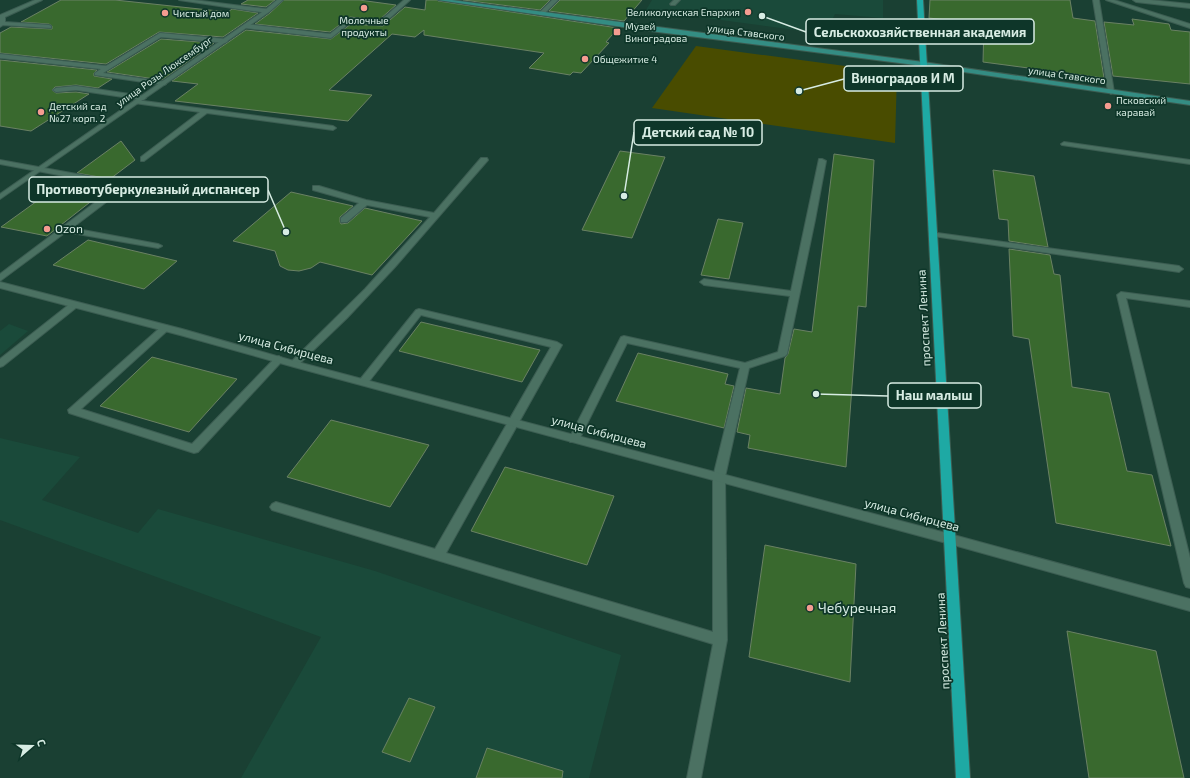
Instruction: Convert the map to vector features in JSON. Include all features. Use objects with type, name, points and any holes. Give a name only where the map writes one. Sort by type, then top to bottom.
[{"type":"main road","name":"проспект Ленина","points":[[920,0],[963,778]]},
{"type":"street","points":[[40,0],[2,16],[1,24],[49,27]]},
{"type":"street","points":[[182,0],[267,12]]},
{"type":"street","name":"улица Розы Люксембург","points":[[0,198],[267,12],[280,0]]},
{"type":"street","points":[[246,26],[331,36],[350,20],[380,24],[408,0]]},
{"type":"street","name":"улица Ставского","points":[[441,0],[923,64],[1190,103]]},
{"type":"street","points":[[541,14],[554,0]]},
{"type":"street","points":[[1096,0],[1111,92]]},
{"type":"street","points":[[1109,0],[1190,26]]},
{"type":"street","points":[[1136,0],[1190,6]]},
{"type":"street","points":[[164,83],[97,74],[160,35],[225,41]]},
{"type":"street","points":[[0,56],[107,68]]},
{"type":"street","points":[[56,90],[76,88],[143,98]]},
{"type":"street","points":[[136,102],[333,128]]},
{"type":"street","points":[[144,159],[206,111]]},
{"type":"street","points":[[1064,144],[1190,162]]},
{"type":"street","points":[[294,364],[326,334],[436,216],[484,160]]},
{"type":"street","points":[[0,162],[123,185],[0,278]]},
{"type":"street","points":[[574,439],[624,339],[745,366],[782,354],[822,162]]},
{"type":"street","points":[[316,188],[365,202],[436,216]]},
{"type":"street","points":[[344,220],[365,202]]},
{"type":"street","points":[[65,229],[158,246]]},
{"type":"street","points":[[932,234],[1179,268]]},
{"type":"street","points":[[704,282],[795,294]]},
{"type":"street","name":"улица Сибирцева","points":[[0,286],[165,328],[278,360],[950,538],[1190,605]]},
{"type":"street","points":[[1190,304],[1121,295],[1190,583]]},
{"type":"street","points":[[0,364],[74,305]]},
{"type":"street","points":[[363,382],[419,312],[557,345],[438,556]]},
{"type":"street","points":[[165,328],[73,410],[194,449],[278,360]]},
{"type":"street","points":[[694,778],[720,640],[719,477],[745,366]]},
{"type":"street","points":[[276,507],[720,640]]},
{"type":"shaded area","points":[[652,0],[883,0],[883,18],[835,14],[825,34],[646,10]]},
{"type":"shaded area","points":[[696,46],[897,73],[895,143],[652,108]]},
{"type":"shaded area","points":[[9,324],[28,331],[0,355],[0,331]]},
{"type":"shaded area","points":[[0,438],[80,457],[42,500],[138,533],[158,509],[375,571],[621,655],[589,778],[241,778],[321,637],[0,520]]},
{"type":"building","points":[[61,0],[115,0],[228,12],[232,9],[258,13],[223,37],[159,32],[106,64],[0,53],[0,33],[11,27],[52,29],[52,26],[49,24],[21,22]]},
{"type":"building","points":[[248,0],[275,0],[266,7],[241,4]]},
{"type":"building","points":[[284,0],[359,0],[396,5],[379,20],[350,17],[330,32],[255,24]]},
{"type":"building","points":[[426,0],[437,0],[618,28],[606,42],[609,43],[581,73],[573,72],[570,75],[529,68],[544,53],[424,35],[424,30],[415,37],[392,34],[329,90],[372,95],[348,121],[175,101],[198,84],[172,81],[246,30],[331,39],[351,24],[383,26],[405,7],[425,10]]},
{"type":"building","points":[[463,0],[550,0],[540,10]]},
{"type":"building","points":[[560,0],[642,0],[624,21],[549,11]]},
{"type":"building","points":[[930,0],[1070,0],[1073,18],[1095,21],[1104,78],[983,62],[984,24],[929,18]]},
{"type":"building","points":[[1132,19],[1169,24],[1171,30],[1190,32],[1190,84],[1113,76],[1104,22],[1134,25]]},
{"type":"building","points":[[161,39],[214,43],[162,80],[107,72]]},
{"type":"building","points":[[0,60],[97,70],[94,73],[94,76],[112,79],[98,88],[76,85],[55,87],[52,90],[56,93],[76,92],[89,94],[31,131],[0,126]]},
{"type":"building","points":[[121,141],[135,160],[110,179],[77,173]]},
{"type":"building","points":[[620,151],[665,157],[632,238],[582,230]]},
{"type":"building","points":[[834,154],[874,160],[866,307],[858,306],[846,467],[748,448],[750,435],[737,432],[746,388],[780,394],[785,358],[788,354],[794,329],[812,332]]},
{"type":"building","points":[[993,170],[1034,176],[1048,247],[1009,241],[1008,220],[999,219]]},
{"type":"building","points":[[69,178],[102,185],[99,187],[108,188],[47,236],[1,227]]},
{"type":"building","points":[[291,192],[353,206],[340,217],[341,224],[348,223],[365,208],[422,221],[372,275],[320,262],[311,268],[299,271],[288,270],[280,266],[275,251],[233,241]]},
{"type":"building","points":[[718,219],[743,223],[729,279],[701,275]]},
{"type":"building","points":[[88,240],[177,261],[144,289],[53,265]]},
{"type":"building","points":[[1009,249],[1050,255],[1054,274],[1060,275],[1072,387],[1109,393],[1127,471],[1152,475],[1171,546],[1056,523],[1029,339],[1013,336]]},
{"type":"building","points":[[421,322],[540,350],[522,382],[399,351]]},
{"type":"building","points":[[638,353],[728,374],[725,384],[734,386],[724,428],[616,401]]},
{"type":"building","points":[[152,357],[237,379],[189,432],[100,406]]},
{"type":"building","points":[[331,420],[429,445],[390,507],[287,477]]},
{"type":"building","points":[[505,467],[614,496],[587,565],[471,531]]},
{"type":"building","points":[[765,545],[856,564],[850,682],[749,657]]},
{"type":"building","points":[[1067,631],[1156,651],[1184,778],[1089,778]]},
{"type":"building","points":[[409,698],[435,707],[410,762],[382,752]]},
{"type":"building","points":[[487,748],[563,771],[562,778],[476,778]]},
{"type":"place","name":"Молочные продукты","points":[[364,8]]},
{"type":"place","name":"Великолукская Епархия","points":[[748,12]]},
{"type":"place","name":"Чистый дом","points":[[165,13]]},
{"type":"place","name":"Сельскохозяйственная академия","points":[[762,16]]},
{"type":"place","name":"Музей Виноградова","points":[[617,32]]},
{"type":"place","name":"Общежитие 4","points":[[585,59]]},
{"type":"place","name":"Виноградов И М","points":[[799,91]]},
{"type":"place","name":"Псковский каравай","points":[[1108,106]]},
{"type":"place","name":"Детский сад №27 корп. 2","points":[[41,112]]},
{"type":"place","name":"Детский сад № 10","points":[[624,196]]},
{"type":"place","name":"Ozon","points":[[47,229]]},
{"type":"place","name":"Противотуберкулезный диспансер","points":[[286,232]]},
{"type":"place","name":"Наш малыш","points":[[816,394]]},
{"type":"place","name":"Чебуречная","points":[[810,608]]}]
